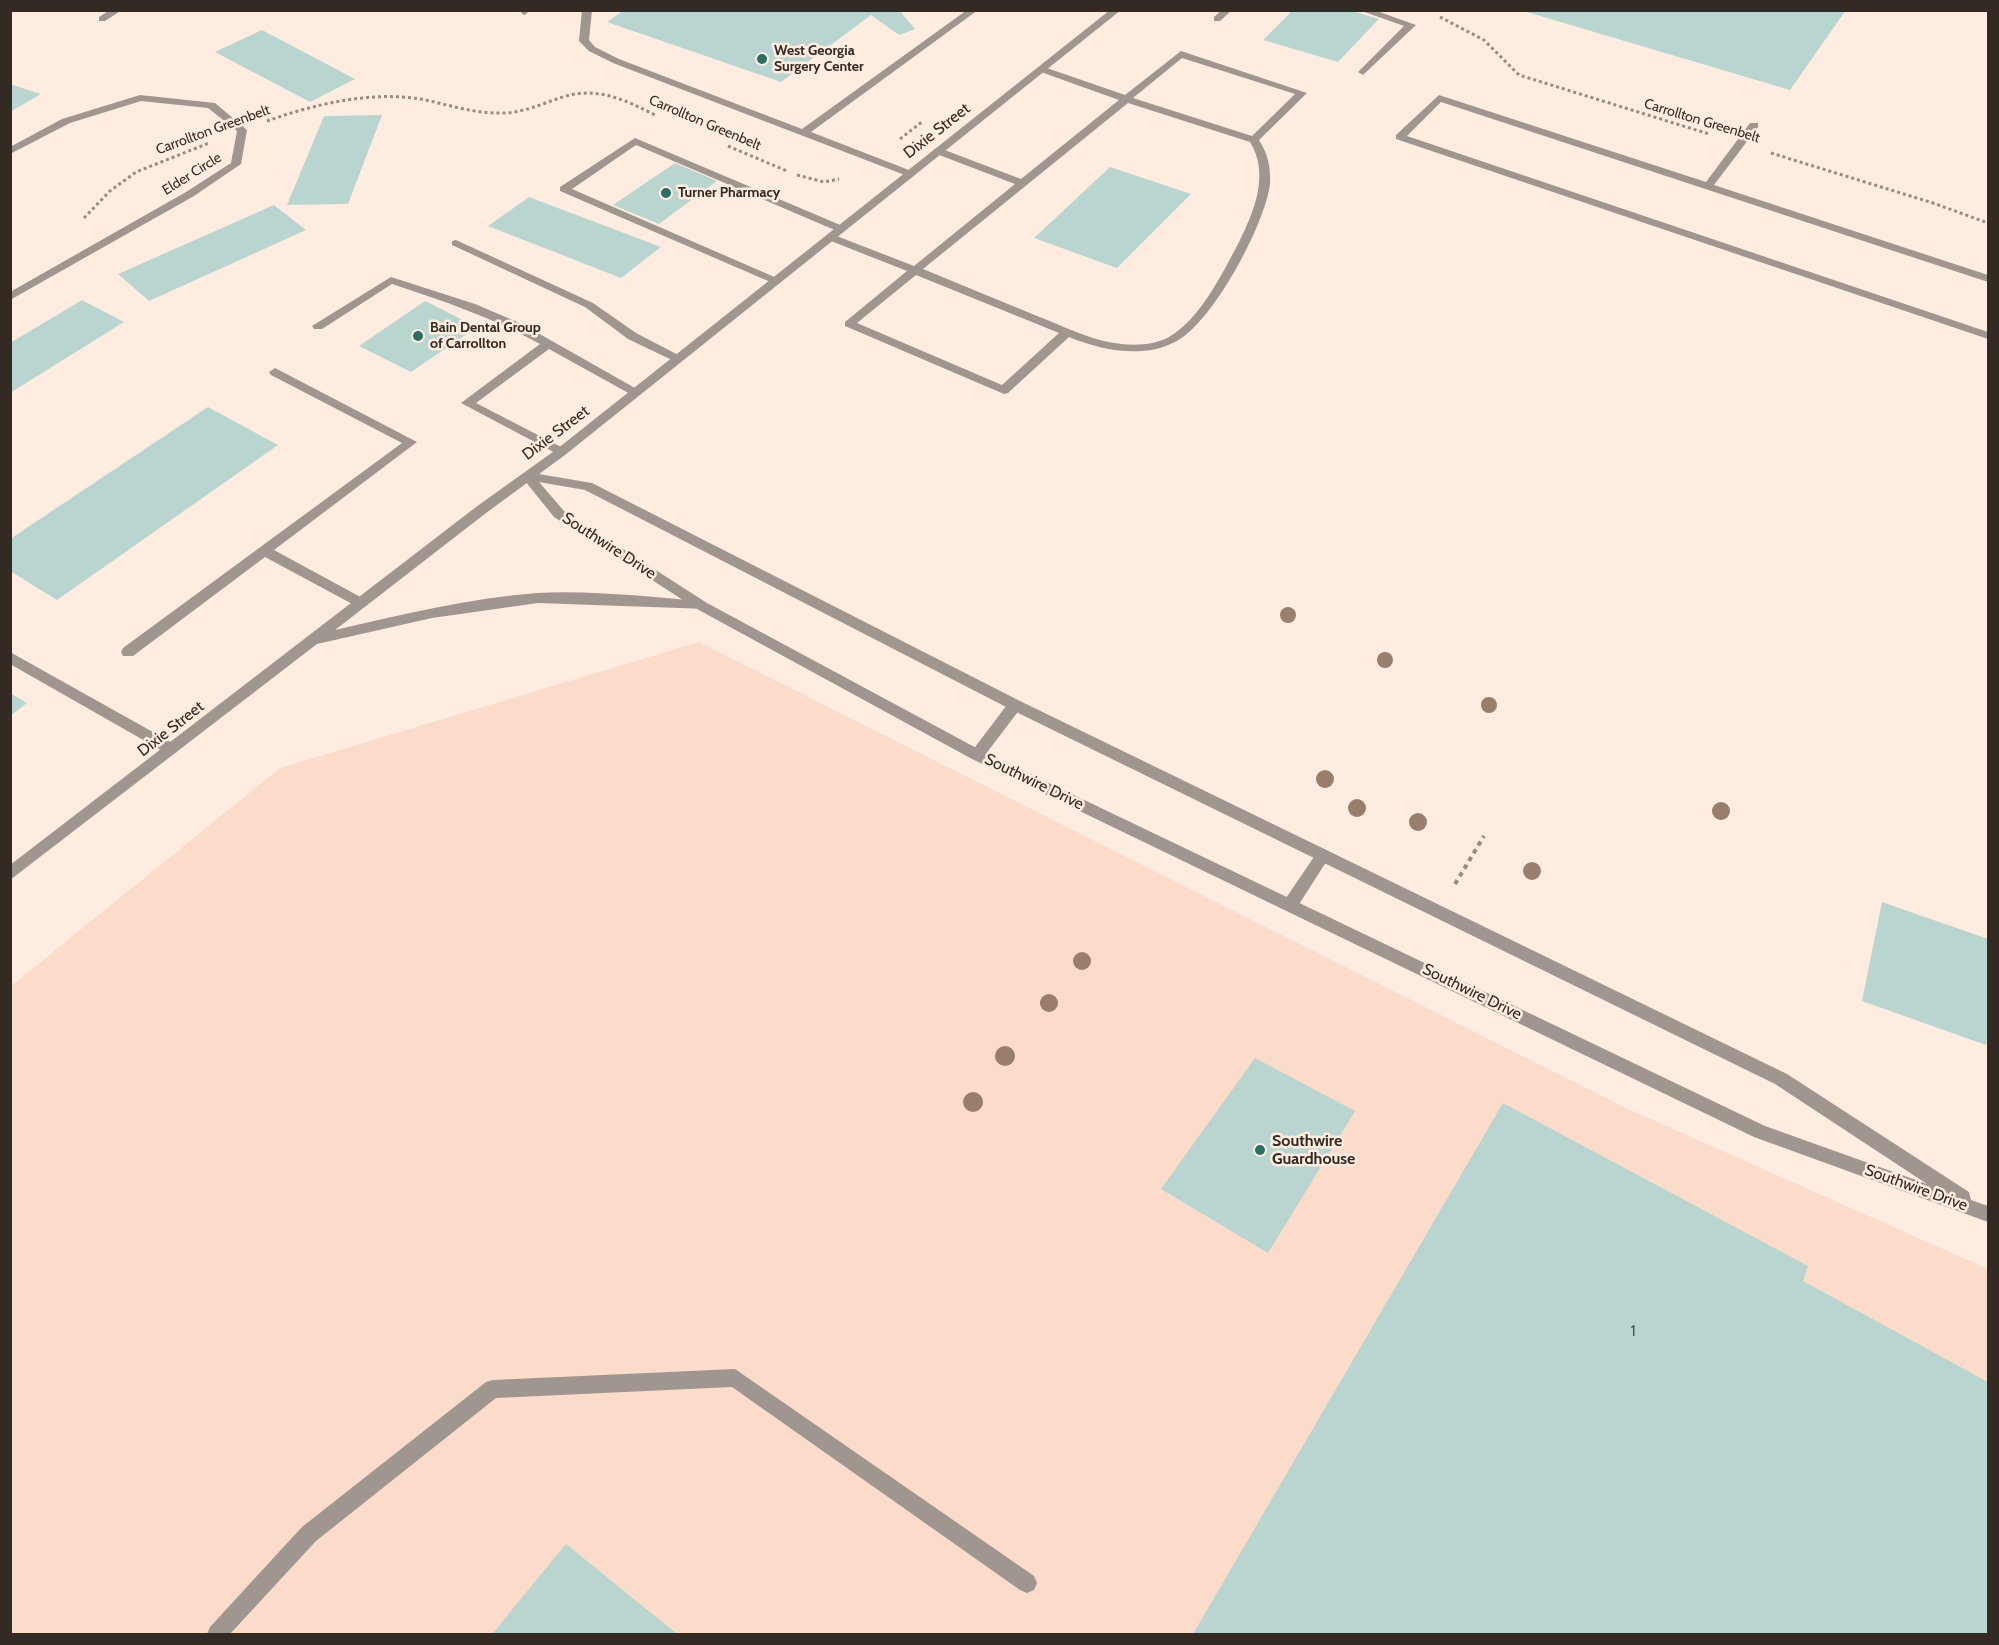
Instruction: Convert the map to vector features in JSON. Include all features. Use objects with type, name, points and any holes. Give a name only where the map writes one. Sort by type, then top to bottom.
[{"type":"street","points":[[102,19],[118,10]]},
{"type":"street","points":[[587,10],[584,41],[592,49],[616,61],[910,174]]},
{"type":"street","points":[[803,133],[974,10]]},
{"type":"street","name":"Dixie Street","points":[[10,874],[312,640],[561,452],[1116,10]]},
{"type":"street","points":[[1217,19],[1228,10]]},
{"type":"street","points":[[1363,10],[1411,25],[1363,72]]},
{"type":"street","points":[[1066,333],[1004,390],[849,324],[1181,54],[1302,93],[1254,140]]},
{"type":"street","points":[[775,281],[564,189],[635,141],[915,270],[1066,333],[1106,345],[1139,349],[1161,344],[1191,326],[1217,289],[1249,231],[1261,201],[1265,174],[1264,159],[1254,140],[1041,69]]},
{"type":"street","points":[[10,151],[66,121],[140,98],[212,105],[242,130]]},
{"type":"street","points":[[1989,279],[1439,98],[1400,137],[1989,336]]},
{"type":"street","points":[[1708,186],[1754,125]]},
{"type":"street","name":"Elder Circle","points":[[10,297],[236,164],[242,130]]},
{"type":"street","points":[[938,151],[1023,183]]},
{"type":"street","points":[[456,243],[589,305],[632,336],[678,358]]},
{"type":"street","points":[[318,326],[391,280],[471,306],[519,327],[636,392]]},
{"type":"street","points":[[548,344],[467,403],[561,452]]},
{"type":"street","points":[[129,652],[411,442],[275,372]]},
{"type":"street","name":"Southwire Drive","points":[[527,476],[559,514],[702,606],[977,754],[1760,1132],[1987,1214]]},
{"type":"street","name":"Southwire Drive","points":[[527,476],[588,486],[1015,705],[1781,1079],[1987,1214]]},
{"type":"street","points":[[265,551],[361,603]]},
{"type":"street","points":[[312,640],[432,613],[538,598],[628,600],[702,606]]},
{"type":"street","points":[[10,657],[171,749]]},
{"type":"street","points":[[977,754],[1015,705]]},
{"type":"street","points":[[1290,904],[1323,855]]},
{"type":"street","points":[[217,1635],[309,1534],[493,1389],[735,1378],[1027,1583]]},
{"type":"path","name":"Carrollton Greenbelt","points":[[1433,14],[1477,35],[1489,45],[1505,65],[1519,75],[1933,203],[1989,223]]},
{"type":"path","name":"Carrollton Greenbelt","points":[[78,225],[115,186],[134,173],[158,161],[242,130],[278,117],[307,110],[384,98],[431,101],[490,113],[515,113],[533,109],[567,95],[586,93],[609,94],[626,99],[657,116]]},
{"type":"path","name":"Carrollton Greenbelt","points":[[725,145],[770,162],[793,174],[824,182],[838,180],[858,171],[927,118]]},
{"type":"path","points":[[1450,893],[1484,836]]},
{"type":"shaded area","points":[[699,642],[1626,1108],[1988,1269],[1988,1634],[11,1634],[11,986],[280,768]]},
{"type":"building","name":"West Georgia Surgery Center","points":[[624,10],[899,10],[915,29],[899,35],[871,15],[781,82],[607,22]]},
{"type":"building","points":[[1293,10],[1349,10],[1379,19],[1338,62],[1263,40]]},
{"type":"building","points":[[1520,10],[1846,10],[1790,90]]},
{"type":"building","points":[[262,30],[355,79],[310,102],[215,52]]},
{"type":"building","points":[[10,84],[41,94],[10,112]]},
{"type":"building","points":[[382,115],[348,204],[287,205],[324,116]]},
{"type":"building","name":"Turner Pharmacy","points":[[675,163],[717,181],[659,224],[613,205]]},
{"type":"building","points":[[1110,167],[1191,194],[1117,268],[1034,238]]},
{"type":"building","points":[[529,197],[661,247],[621,278],[488,226]]},
{"type":"building","points":[[274,205],[306,230],[149,301],[118,274]]},
{"type":"building","points":[[82,300],[124,322],[10,393],[10,343]]},
{"type":"building","name":"Bain Dental Group of Carrollton","points":[[425,301],[477,327],[411,372],[359,346]]},
{"type":"building","points":[[208,407],[278,445],[57,600],[10,571],[10,539]]},
{"type":"building","points":[[10,693],[27,703],[10,716]]},
{"type":"building","points":[[1882,902],[1988,939],[1986,1045],[1862,1001]]},
{"type":"building","name":"Southwire Guardhouse","points":[[1255,1058],[1355,1111],[1268,1253],[1161,1189]]},
{"type":"building","points":[[1503,1103],[1808,1266],[1803,1281],[1988,1382],[1988,1634],[1193,1634]]},
{"type":"building","points":[[566,1544],[677,1634],[492,1634]]},
{"type":"place","name":"West Georgia Surgery Center","points":[[762,59]]},
{"type":"place","name":"Turner Pharmacy","points":[[666,193]]},
{"type":"place","name":"Bain Dental Group of Carrollton","points":[[418,336]]},
{"type":"place","name":"Southwire Guardhouse","points":[[1260,1150]]}]
